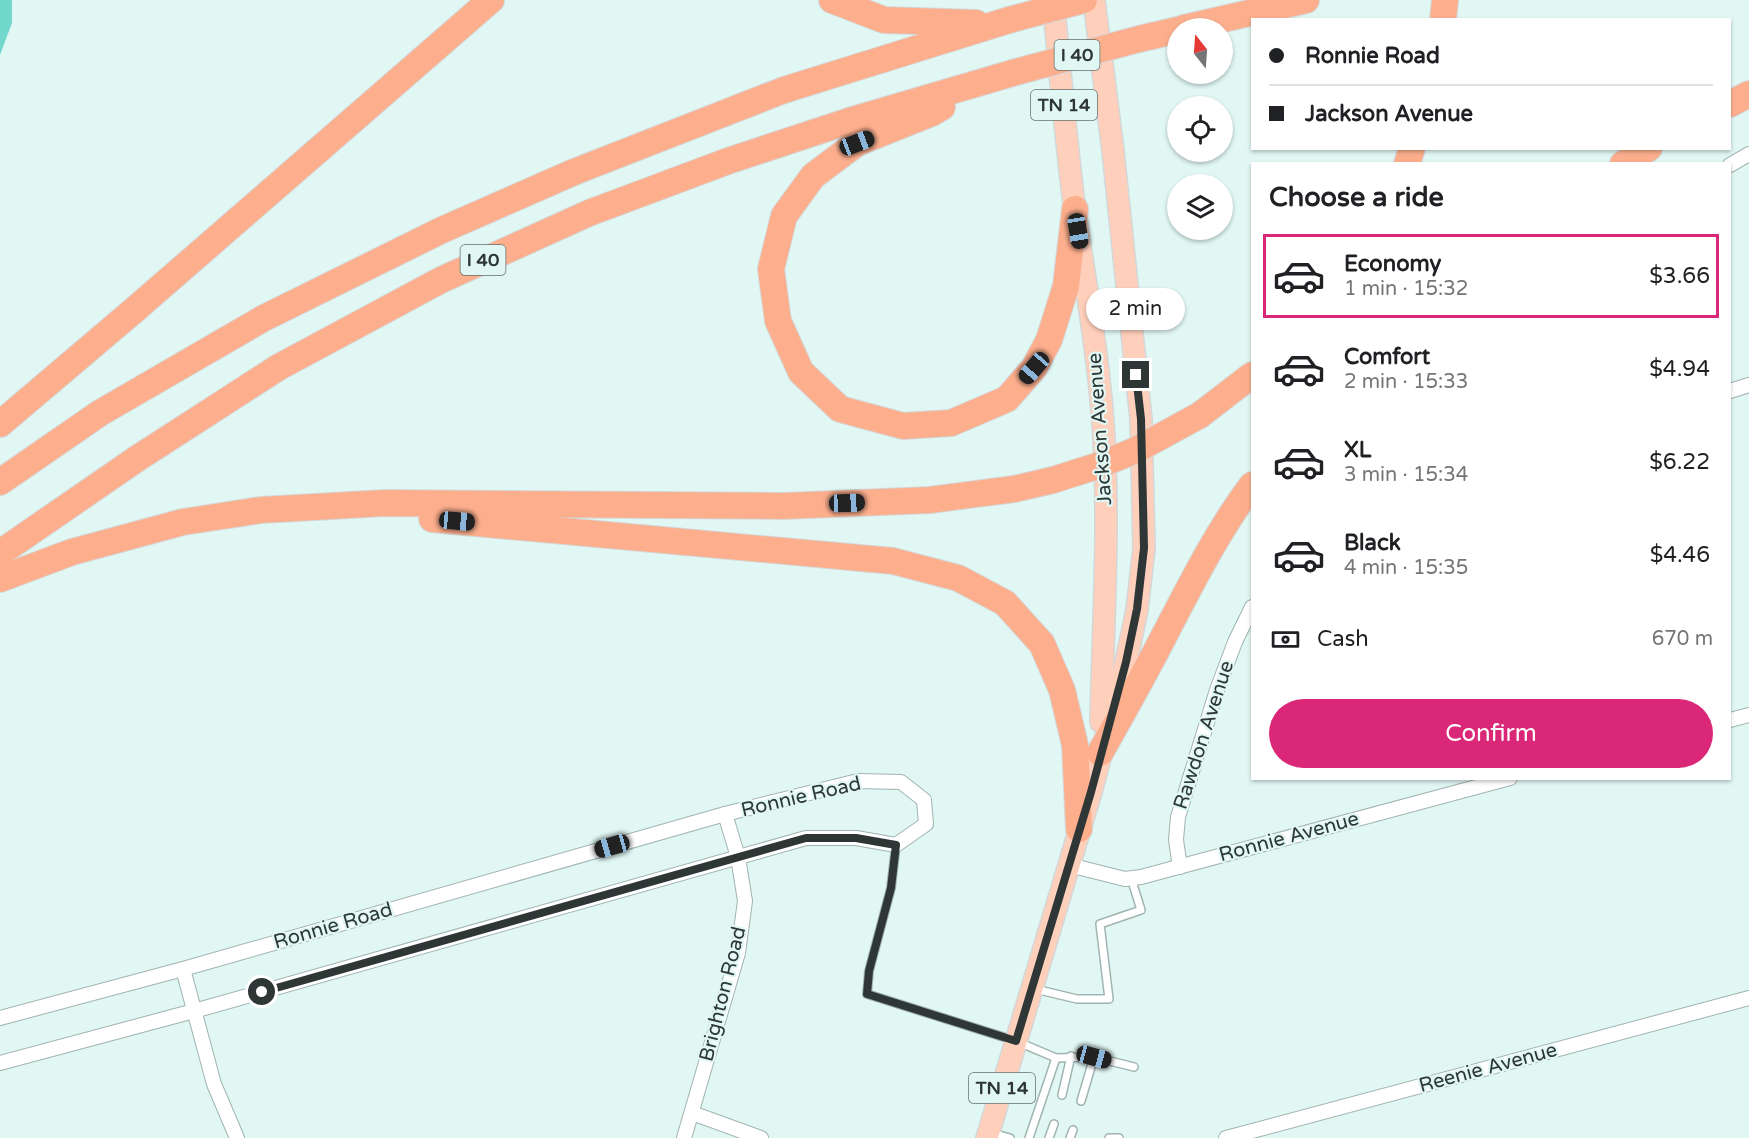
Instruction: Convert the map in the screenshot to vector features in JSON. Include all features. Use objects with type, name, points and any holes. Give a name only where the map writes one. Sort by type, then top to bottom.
[{"type":"highway","points":[[0,424],[491,0]]},
{"type":"highway","points":[[832,0],[884,20],[1003,22]]},
{"type":"highway","name":"I 40","points":[[0,482],[100,413],[264,318],[442,230],[574,172],[784,90],[1003,22],[1084,0]]},
{"type":"highway","points":[[1228,18],[1306,0]]},
{"type":"highway","points":[[1443,18],[1444,0]]},
{"type":"highway","name":"I 40","points":[[0,553],[138,458],[279,367],[441,279],[589,213],[728,161],[849,121],[1016,72],[1167,33]]},
{"type":"highway","points":[[974,85],[932,113],[857,143],[813,176],[784,216],[771,269],[777,321],[801,372],[840,409],[903,426],[951,423],[1007,399],[1034,368],[1049,340],[1066,286],[1075,209]]},
{"type":"highway","points":[[1731,103],[1749,94]]},
{"type":"highway","points":[[1626,162],[1646,150]]},
{"type":"highway","points":[[0,579],[72,552],[183,522],[261,510],[385,503],[784,506],[930,500],[1014,489],[1053,480],[1134,451],[1200,415],[1251,376]]},
{"type":"highway","points":[[1100,753],[1191,582],[1219,534],[1251,486]]},
{"type":"highway","points":[[261,510],[388,514],[893,561],[958,578],[1005,603],[1042,644],[1062,690],[1075,745],[1079,829]]},
{"type":"main road","name":"Jackson Avenue","points":[[1053,0],[1075,209],[1098,365],[1103,424],[1107,552],[1103,605],[1100,753]]},
{"type":"main road","name":"Jackson Avenue","points":[[988,1135],[1091,792],[1128,651],[1137,609],[1144,548],[1141,419],[1113,151],[1094,0]]},
{"type":"street","points":[[1731,164],[1749,154]]},
{"type":"street","points":[[1731,391],[1749,385]]},
{"type":"street","name":"Rawdon Avenue","points":[[1180,867],[1176,840],[1178,817],[1217,690],[1235,642],[1251,609]]},
{"type":"street","points":[[1731,720],[1749,715]]},
{"type":"street","name":"Ronnie Avenue","points":[[1069,865],[1110,876],[1131,878],[1180,867],[1503,780]]},
{"type":"street","name":"Ronnie Road","points":[[0,1018],[183,969],[725,814],[858,781],[901,782],[924,800],[926,824],[896,845],[856,838],[806,838],[194,1011],[0,1062]]},
{"type":"street","name":"Brighton Road","points":[[684,1138],[738,954],[745,901],[738,856],[725,814]]},
{"type":"street","points":[[183,969],[214,1084],[237,1138]]},
{"type":"street","name":"Reenie Avenue","points":[[1226,1138],[1749,998]]},
{"type":"street","points":[[692,1113],[761,1138]]},
{"type":"lane","points":[[896,845],[891,888],[869,971],[867,994],[1016,1041],[1056,1058],[1094,1057],[1134,1067]]},
{"type":"lane","points":[[1032,988],[1077,999],[1109,999],[1100,924],[1141,910],[1131,878]]},
{"type":"lane","points":[[1062,1095],[1071,1056]]},
{"type":"lane","points":[[1081,1101],[1094,1057]]},
{"type":"lane","points":[[1029,1138],[1056,1058]]},
{"type":"lane","points":[[1050,1138],[1054,1124]]},
{"type":"lane","points":[[1070,1138],[1073,1130]]},
{"type":"lane","points":[[988,1135],[1010,1138]]},
{"type":"lane","points":[[1110,1138],[1119,1138]]},
{"type":"shaded area","points":[[0,0],[12,0],[12,23],[0,55]]},
{"type":"route","points":[[262,992],[806,838],[856,838],[896,845],[891,888],[869,971],[867,994],[1016,1041],[1091,792],[1126,662],[1137,609],[1144,548],[1141,419],[1136,375]]}]
